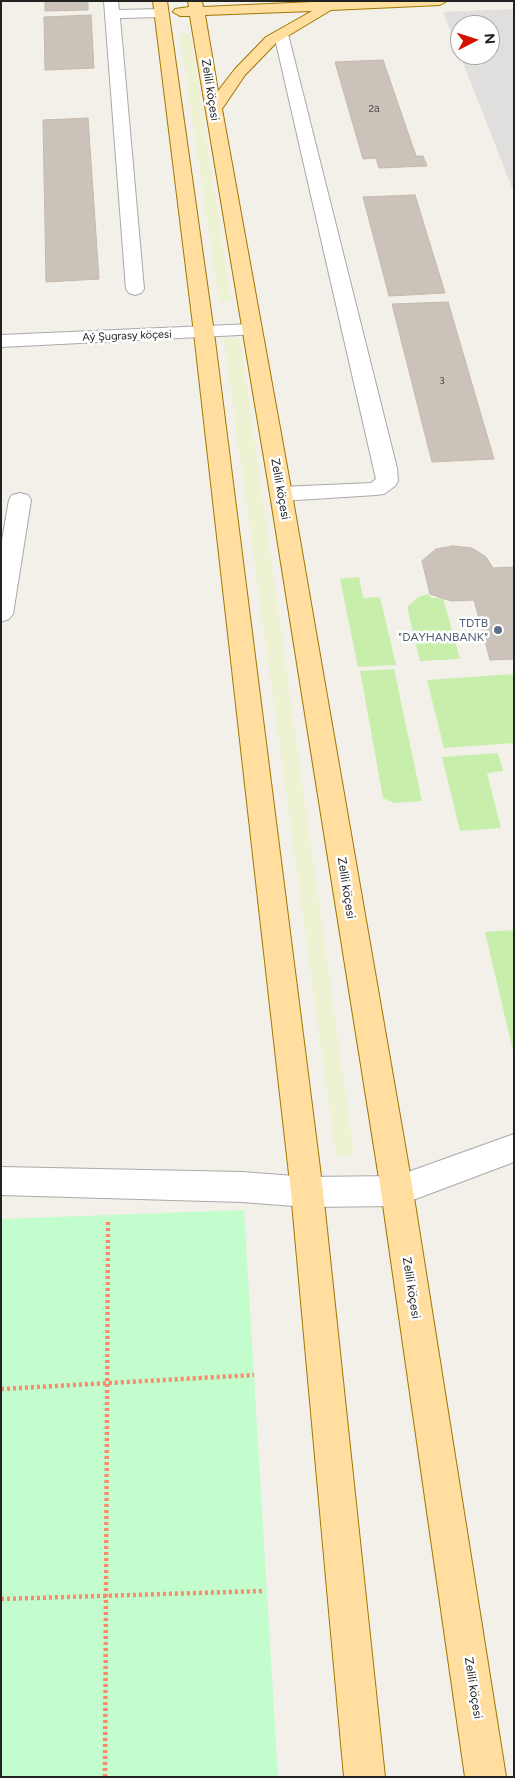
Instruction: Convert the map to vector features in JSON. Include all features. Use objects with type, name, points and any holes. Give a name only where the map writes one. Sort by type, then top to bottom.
[{"type":"main road","points":[[364,1777],[308,1192],[204,333],[160,7],[332,6],[440,1]]},
{"type":"main road","name":"Zelili köçesi","points":[[196,6],[281,494],[397,1191],[486,1777]]},
{"type":"main road","points":[[213,110],[240,72],[271,40],[307,17],[332,6]]},
{"type":"street","points":[[135,289],[112,8],[160,7]]},
{"type":"street","points":[[281,34],[386,468],[387,481],[376,489],[281,494]]},
{"type":"street","name":"Aý Şugrasy köçesi","points":[[1,341],[252,330]]},
{"type":"street","points":[[1,614],[20,500]]},
{"type":"street","points":[[1,1181],[109,1182],[242,1187],[308,1192],[397,1191],[514,1148]]},
{"type":"path","points":[[105,1777],[106,1384],[109,1182]]},
{"type":"path","points":[[1,1389],[254,1376]]},
{"type":"path","points":[[1,1599],[263,1591]]},
{"type":"shaded area","points":[[514,9],[514,193],[464,65],[500,65],[500,15],[450,15],[450,30],[443,12]]},
{"type":"green space","points":[[190,33],[231,301],[219,302],[180,34]]},
{"type":"green space","points":[[240,338],[354,1155],[336,1156],[224,339]]},
{"type":"green space","points":[[359,577],[363,598],[380,597],[396,665],[358,667],[340,579]]},
{"type":"green space","points":[[428,594],[432,598],[443,598],[460,659],[420,661],[407,607],[418,597]]},
{"type":"green space","points":[[394,669],[422,801],[394,803],[383,798],[360,671]]},
{"type":"green space","points":[[514,674],[514,743],[444,748],[427,680]]},
{"type":"green space","points":[[498,753],[503,771],[487,773],[501,828],[460,831],[442,757]]},
{"type":"green space","points":[[514,930],[514,1055],[485,932]]},
{"type":"green space","points":[[244,1210],[278,1777],[1,1777],[1,1219]]},
{"type":"building","points":[[45,1],[88,1],[88,10],[45,11]]},
{"type":"building","points":[[91,15],[94,68],[45,70],[44,17]]},
{"type":"building","points":[[383,60],[416,156],[423,156],[427,166],[379,168],[376,158],[363,159],[335,62]]},
{"type":"building","points":[[88,118],[99,279],[46,282],[43,120]]},
{"type":"building","points":[[415,195],[445,293],[389,296],[363,197]]},
{"type":"building","points":[[448,302],[494,459],[432,462],[392,304]]},
{"type":"building","name":"TDTB \"DAYHANBANK\"","points":[[453,546],[472,548],[486,557],[493,568],[514,567],[514,659],[490,660],[474,600],[451,601],[430,594],[422,561],[436,549]]},
{"type":"place","name":"TDTB \"DAYHANBANK\"","points":[[498,630]]}]
